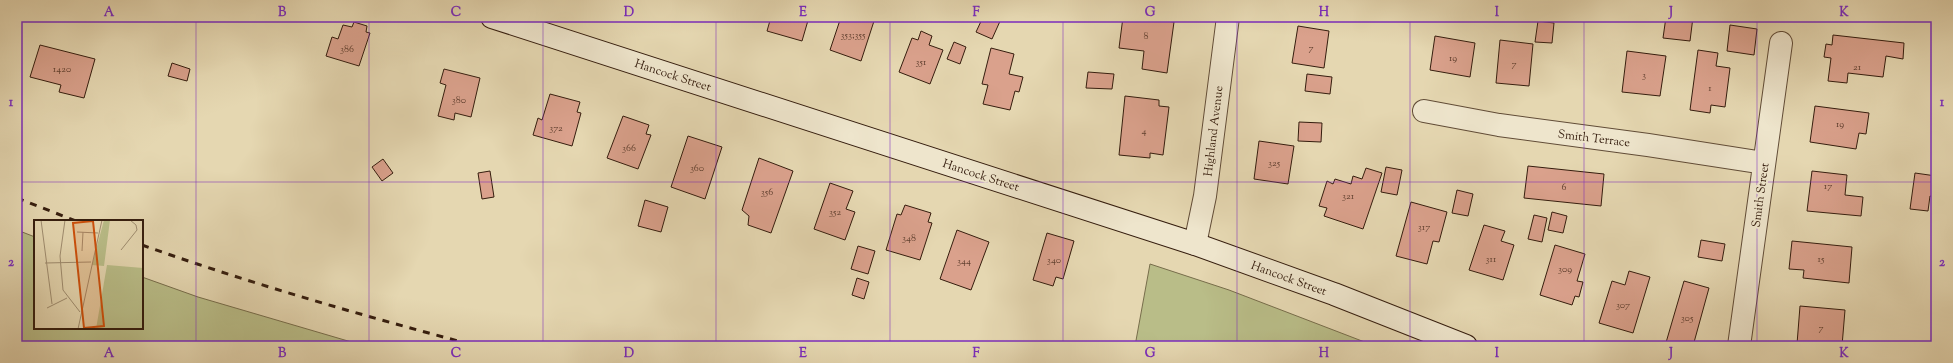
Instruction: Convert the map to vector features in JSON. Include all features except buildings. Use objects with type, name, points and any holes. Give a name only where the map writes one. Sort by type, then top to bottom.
[{"type":"main road","name":"Hancock Street","points":[[492,17],[1195,244],[1334,294],[1466,346]]},
{"type":"main road","name":"Highland Avenue","points":[[1195,244],[1205,196],[1228,17]]},
{"type":"main road","name":"Smith Street","points":[[1739,346],[1781,43]]},
{"type":"main road","name":"Smith Terrace","points":[[1424,111],[1498,126],[1648,145],[1764,163]]},
{"type":"green space","points":[[17,230],[34,237],[34,329],[143,329],[143,277],[198,297],[365,346],[17,346]]},
{"type":"green space","points":[[1150,264],[1229,290],[1375,346],[1135,346]]},
{"type":"railway","points":[[17,198],[73,220]]},
{"type":"railway","points":[[143,245],[308,299],[477,346]]}]
